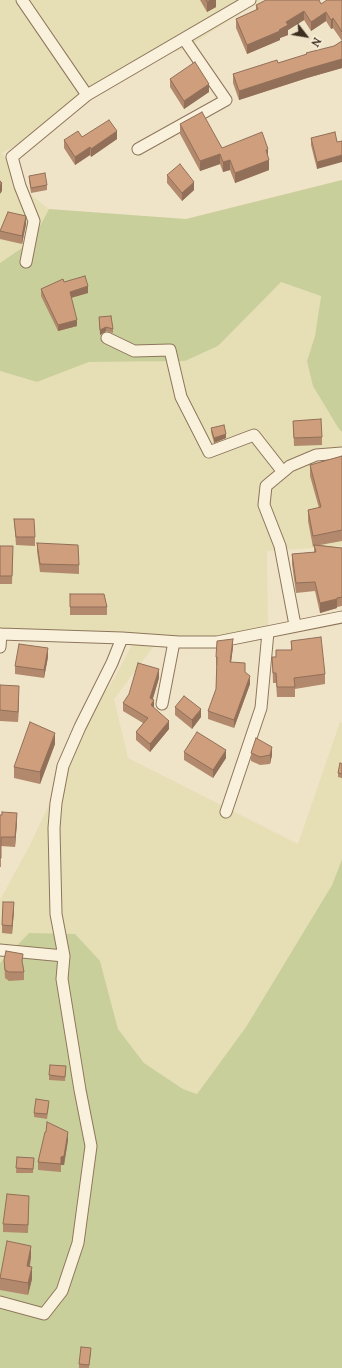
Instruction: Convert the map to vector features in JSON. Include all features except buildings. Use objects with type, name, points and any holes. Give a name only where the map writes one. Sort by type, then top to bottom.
[{"type":"street","points":[[22,0],[87,95]]},
{"type":"street","points":[[26,262],[34,221],[20,186],[12,157],[87,95],[250,0]]},
{"type":"street","points":[[138,149],[226,100],[184,39]]},
{"type":"street","points":[[106,338],[134,351],[170,350],[181,397],[209,452],[254,435],[283,472]]},
{"type":"street","points":[[295,625],[280,546],[264,505],[266,486],[290,466],[316,455],[342,453]]},
{"type":"street","points":[[0,648],[1,634],[122,638],[174,642],[218,642],[295,625],[342,617]]},
{"type":"street","points":[[226,812],[261,708],[268,632]]},
{"type":"street","points":[[0,1302],[44,1314],[62,1291],[78,1242],[91,1146],[80,1090],[62,979],[64,956],[56,914],[54,828],[56,803],[63,766],[80,727],[112,663],[122,638]]},
{"type":"street","points":[[162,704],[174,642]]},
{"type":"street","points":[[0,950],[64,956]]},
{"type":"shaded area","points":[[0,0],[261,0],[183,50],[170,53],[96,97],[65,119],[2,153],[26,191],[49,209],[32,241],[0,263]]},
{"type":"shaded area","points":[[281,281],[321,295],[315,336],[307,361],[339,429],[342,432],[342,546],[267,551],[268,632],[217,642],[157,642],[114,699],[128,758],[298,844],[340,722],[342,723],[342,859],[332,885],[246,1027],[197,1094],[183,1089],[144,1063],[118,1029],[100,961],[29,933],[0,963],[0,900],[30,845],[94,708],[114,679],[134,641],[0,635],[0,371],[37,382],[89,362],[185,361],[218,346]]},
{"type":"green space","points":[[342,180],[342,432],[313,386],[307,361],[315,336],[321,296],[281,282],[218,346],[185,361],[89,362],[37,382],[0,371],[0,263],[32,241],[49,209],[186,219]]},
{"type":"green space","points":[[342,859],[342,1368],[0,1368],[0,963],[29,933],[75,934],[100,961],[118,1029],[144,1063],[183,1089],[197,1094],[246,1027],[332,885]]}]
